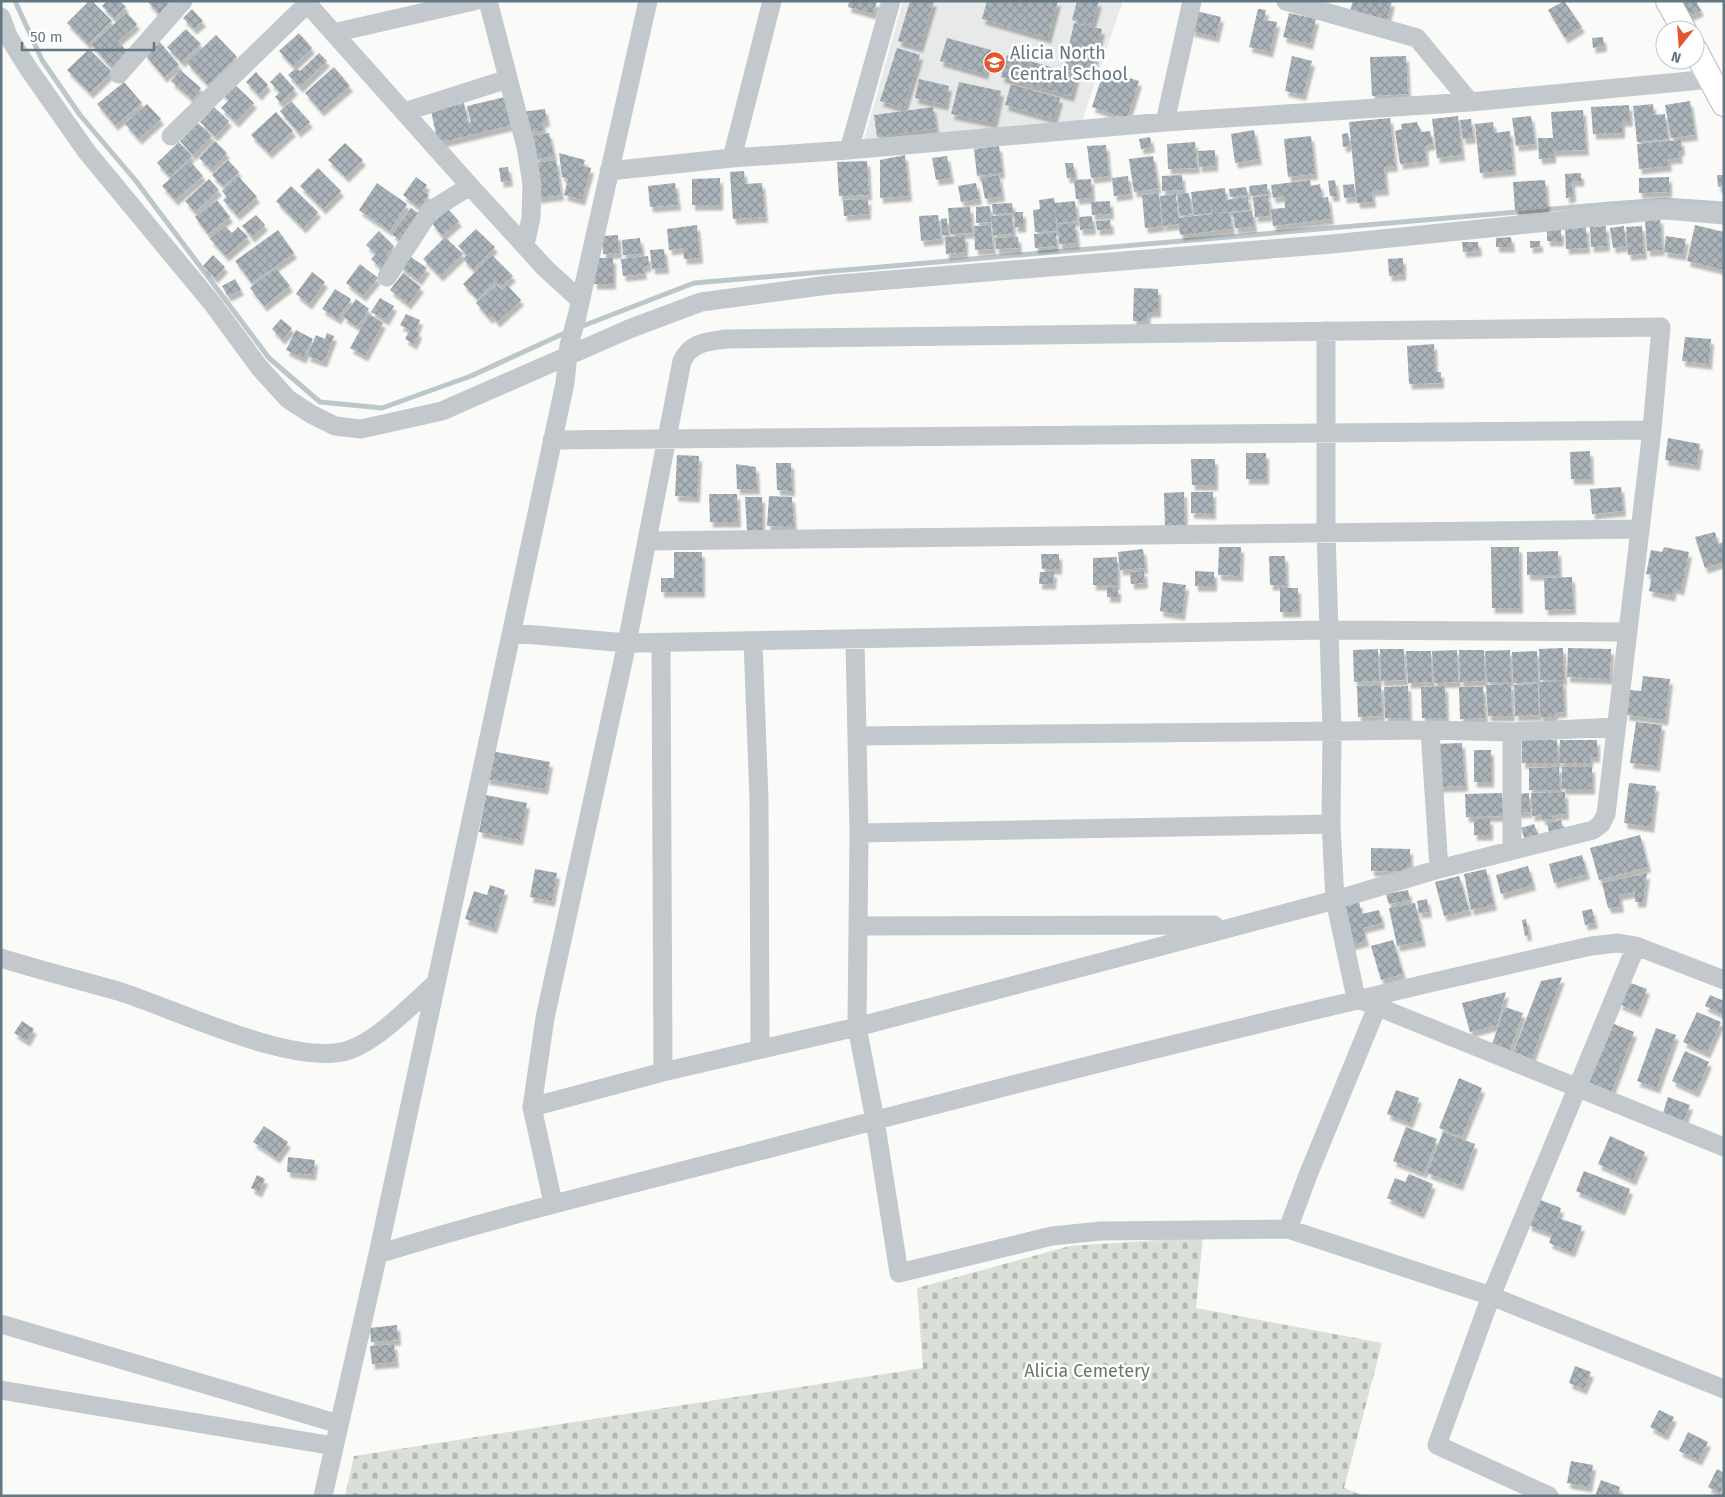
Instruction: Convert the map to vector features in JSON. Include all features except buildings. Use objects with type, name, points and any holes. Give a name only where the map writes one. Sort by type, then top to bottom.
[{"type":"main road","points":[[1668,1],[1678,20]]},
{"type":"main road","points":[[1705,68],[1724,104]]},
{"type":"street","points":[[119,74],[183,1]]},
{"type":"street","points":[[333,33],[474,1]]},
{"type":"street","points":[[488,1],[526,147],[532,184],[531,218],[525,245]]},
{"type":"street","points":[[323,1496],[378,1254],[513,633],[565,383],[568,351],[648,1]]},
{"type":"street","points":[[732,158],[772,1]]},
{"type":"street","points":[[849,150],[891,1]]},
{"type":"street","points":[[1165,122],[1192,1]]},
{"type":"street","points":[[1286,1],[1416,38],[1470,102]]},
{"type":"street","points":[[171,136],[306,3],[525,245],[578,308]]},
{"type":"street","points":[[1,18],[8,36],[23,60],[87,152],[212,303],[259,367],[288,399],[311,414],[335,426],[360,430],[442,411],[568,351],[701,302],[828,285],[1332,244],[1665,210],[1724,215]]},
{"type":"street","points":[[404,112],[508,79]]},
{"type":"street","points":[[609,170],[1165,122],[1470,102],[1711,79]]},
{"type":"street","points":[[387,277],[430,212],[470,186]]},
{"type":"street","points":[[532,1107],[663,1072],[857,1027],[1335,900],[1439,869],[1593,830],[1601,824],[1606,814],[1652,430],[1661,328],[726,339],[696,344],[686,352],[682,361],[627,643],[545,1018],[532,1107],[553,1203]]},
{"type":"street","points":[[1326,332],[1326,531],[1332,732],[1331,824],[1335,900],[1356,998]]},
{"type":"street","points":[[552,440],[1652,430]]},
{"type":"street","points":[[648,541],[1326,531],[1640,529]]},
{"type":"street","points":[[513,633],[627,643],[661,643],[1328,630],[1628,632]]},
{"type":"street","points":[[855,640],[859,833],[857,1027],[875,1120],[899,1273],[1026,1242],[1101,1230],[1288,1229],[1491,1296],[1724,1389]]},
{"type":"street","points":[[754,642],[758,799],[760,1049]]},
{"type":"street","points":[[661,643],[663,1072]]},
{"type":"street","points":[[858,736],[1430,730],[1512,732],[1616,727]]},
{"type":"street","points":[[1430,730],[1439,869]]},
{"type":"street","points":[[1512,732],[1512,850]]},
{"type":"street","points":[[859,833],[1331,824]]},
{"type":"street","points":[[858,926],[1240,925]]},
{"type":"street","points":[[378,1254],[461,1228],[553,1203],[875,1120],[1356,998],[1591,946],[1618,943],[1636,946],[1724,980]]},
{"type":"street","points":[[1549,1496],[1437,1445],[1491,1296],[1579,1088],[1636,946]]},
{"type":"street","points":[[1,958],[118,992],[255,1040],[306,1054],[346,1051],[378,1034],[436,983]]},
{"type":"street","points":[[1356,998],[1724,1147]]},
{"type":"street","points":[[1288,1229],[1308,1175],[1377,1008]]},
{"type":"street","points":[[1,1324],[339,1424]]},
{"type":"street","points":[[1,1390],[334,1446]]},
{"type":"shaded area","name":"Alicia North Central School","points":[[903,1],[1123,1],[1081,124],[864,140]]},
{"type":"green space","name":"Alicia Cemetery","points":[[1203,1237],[1196,1308],[1382,1343],[1344,1488],[1366,1496],[345,1496],[354,1456],[923,1368],[917,1288],[1070,1246]]},
{"type":"waterway","points":[[15,1],[42,60],[80,115],[136,181],[269,358],[320,402],[382,408],[471,376],[567,332]]},
{"type":"waterway","points":[[580,327],[694,283],[1610,204],[1665,200],[1724,204]]},
{"type":"place","name":"Alicia North Central School","points":[[994,63]]}]
